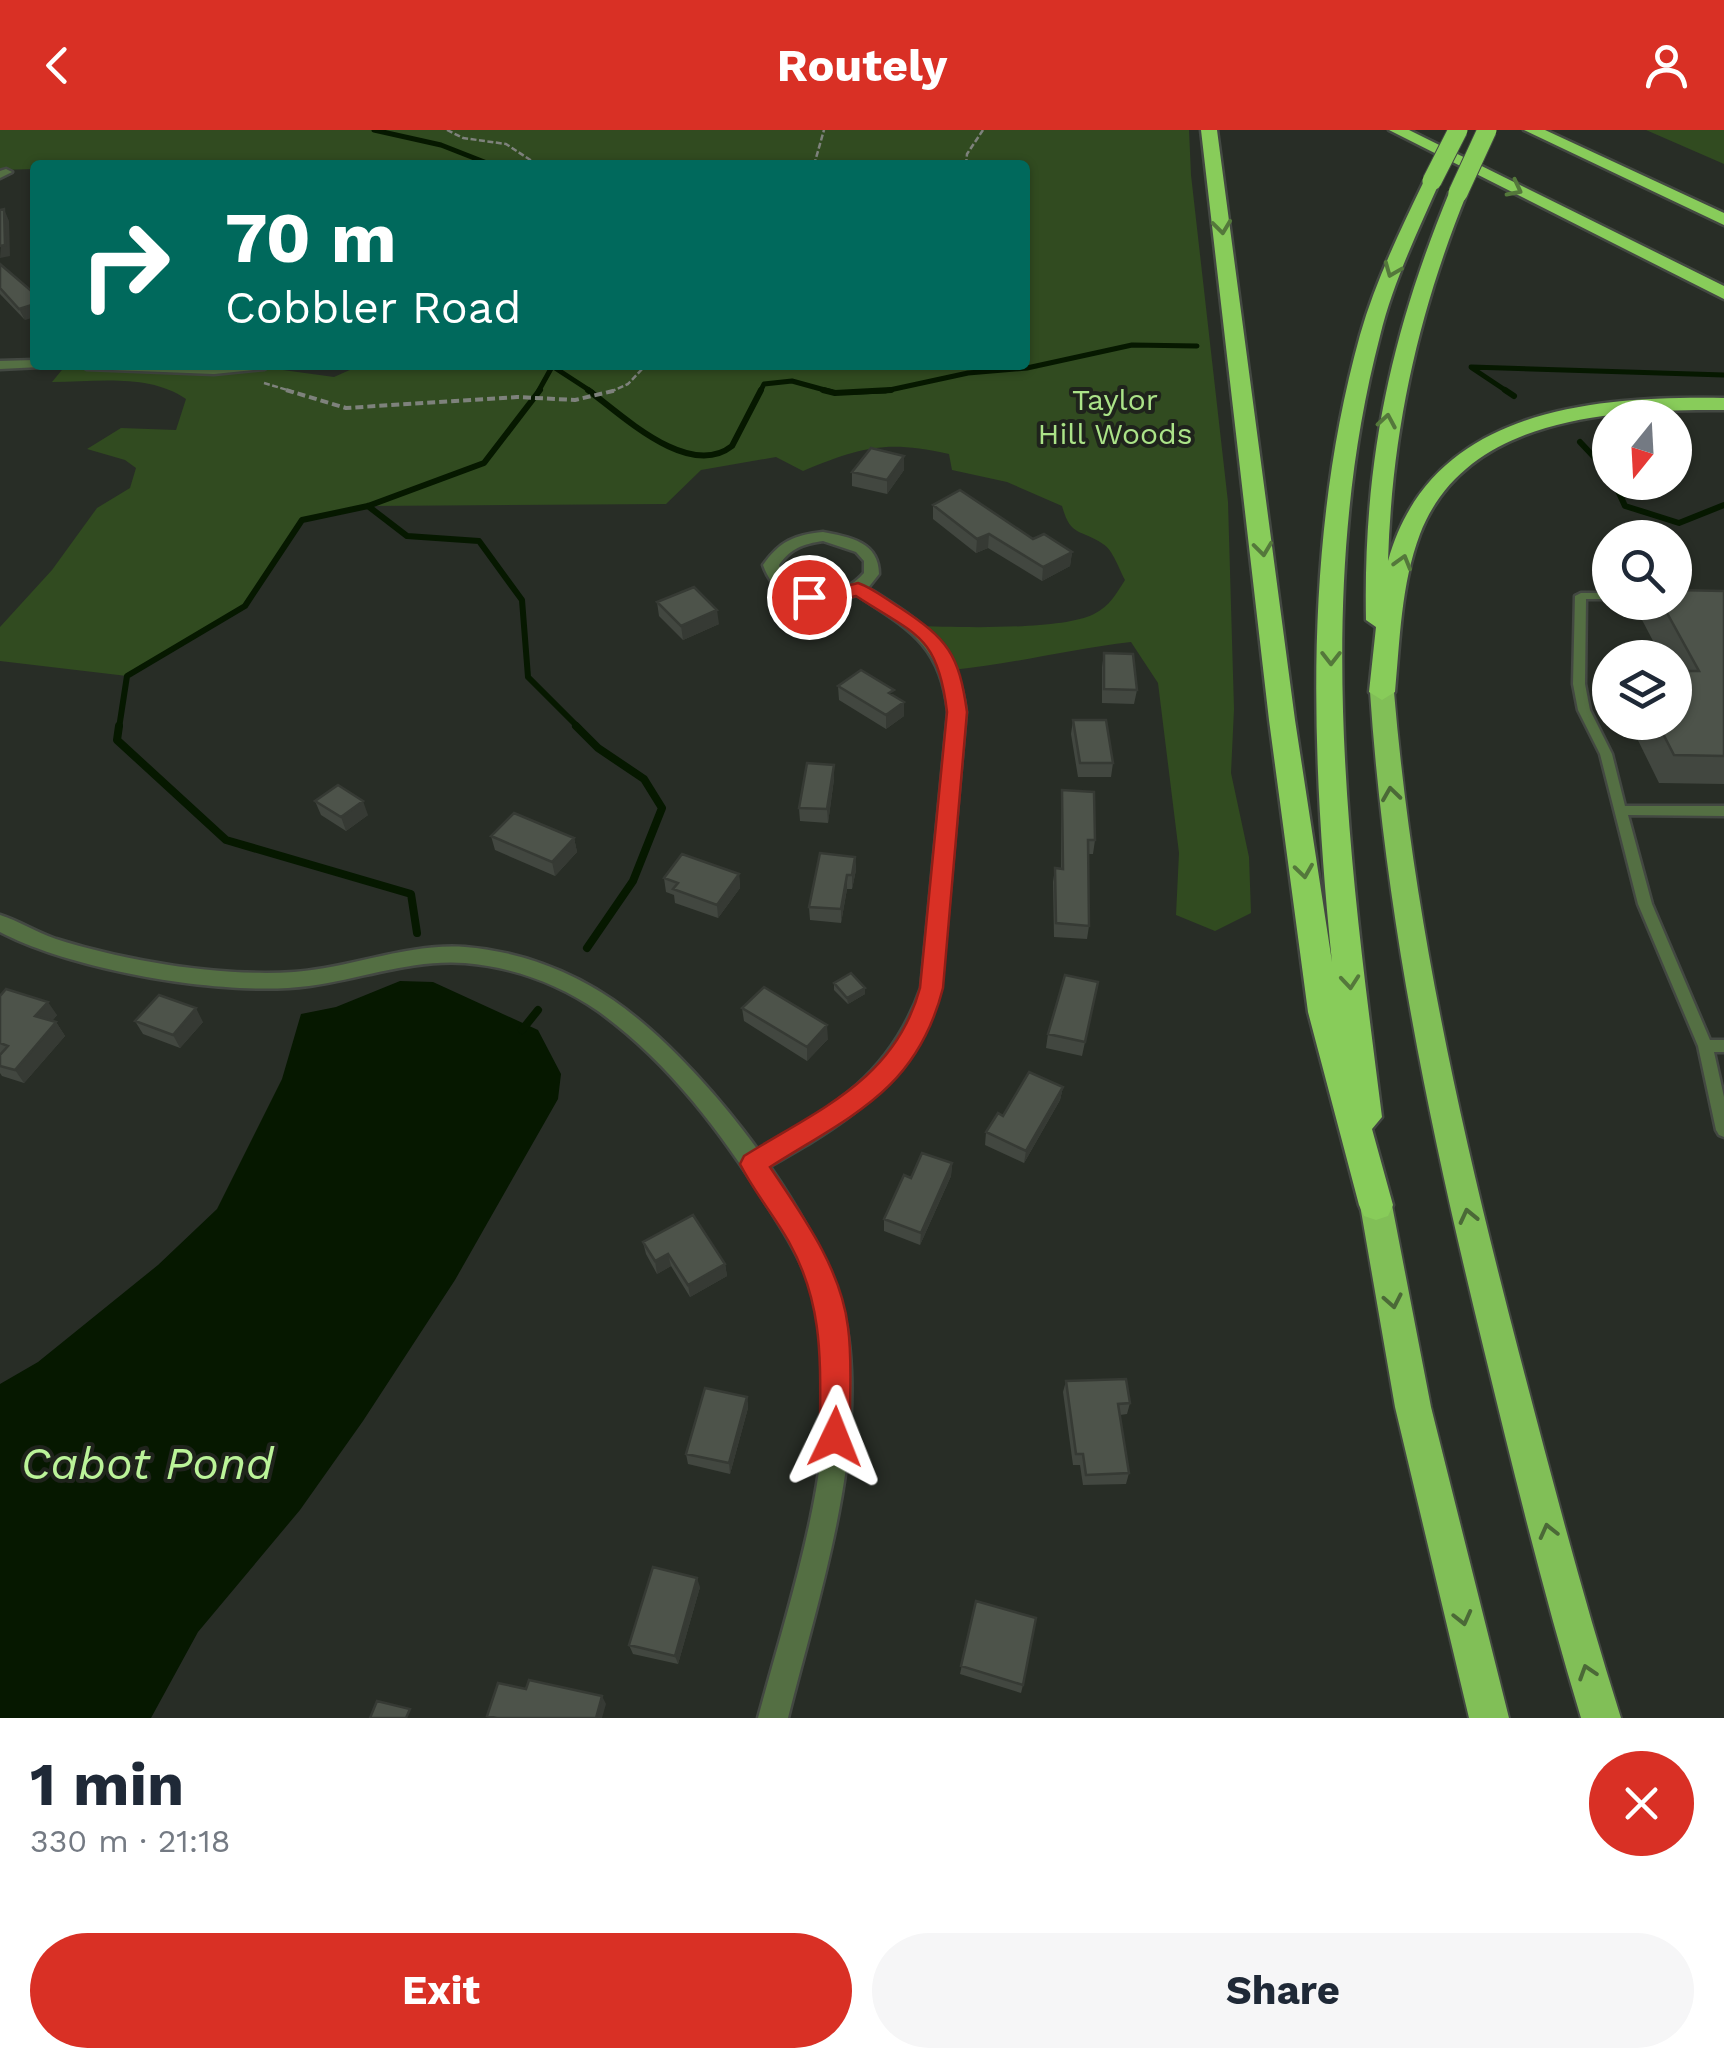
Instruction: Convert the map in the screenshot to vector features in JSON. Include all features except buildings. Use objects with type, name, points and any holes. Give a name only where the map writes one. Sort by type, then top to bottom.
[{"type":"highway","points":[[1209,130],[1282,720],[1324,1012],[1376,1205]]},
{"type":"highway","points":[[1397,130],[1724,293]]},
{"type":"highway","points":[[1434,130],[1724,273]]},
{"type":"highway","points":[[1458,130],[1389,279],[1365,354],[1341,479],[1331,575],[1336,832],[1376,1205],[1413,1407],[1489,1718]]},
{"type":"highway","points":[[1487,130],[1420,282],[1386,425],[1374,540],[1385,752],[1416,988],[1479,1264],[1572,1626],[1602,1718]]},
{"type":"highway","points":[[1532,130],[1724,220]]},
{"type":"highway","points":[[1570,130],[1724,205]]},
{"type":"highway","points":[[1382,692],[1396,587],[1415,518],[1433,488],[1469,455],[1512,432],[1564,415],[1673,402],[1724,404]]},
{"type":"street","points":[[0,365],[30,364]]},
{"type":"street","points":[[799,540],[848,540],[864,548],[874,566],[870,578],[858,589],[830,598],[800,595],[777,582],[771,565],[782,548],[799,540]]},
{"type":"street","points":[[753,1164],[876,1087],[905,1052],[922,1022],[932,988],[953,772],[956,686],[940,647],[858,589]]},
{"type":"street","points":[[0,923],[33,940],[74,951],[237,980],[293,980],[434,954],[491,957],[517,964],[597,1002],[664,1053],[733,1132],[798,1233],[822,1281],[834,1326],[838,1412],[833,1462],[773,1718]]},
{"type":"lane","points":[[1592,596],[1581,596],[1579,684],[1584,710],[1606,754],[1644,904],[1705,1046],[1724,1130]]},
{"type":"lane","points":[[1620,810],[1724,811]]},
{"type":"lane","points":[[1705,1046],[1724,1046]]},
{"type":"path","points":[[447,130],[464,138],[506,144],[530,160]]},
{"type":"path","points":[[815,160],[824,130]]},
{"type":"path","points":[[966,160],[983,130]]},
{"type":"path","points":[[237,370],[268,384],[346,408],[518,397],[588,398],[628,384],[641,370]]},
{"type":"green space","name":"Taylor Hill Woods","points":[[0,130],[1189,130],[1228,502],[1234,709],[1231,773],[1249,857],[1251,913],[1215,931],[1176,915],[1179,853],[1158,683],[1131,642],[952,670],[915,626],[1007,627],[1078,619],[1104,607],[1125,580],[1110,551],[1073,528],[1062,506],[1007,482],[952,470],[949,454],[907,447],[874,448],[803,471],[776,457],[701,470],[666,504],[368,506],[302,520],[245,606],[127,676],[0,661],[0,627],[52,570],[97,508],[130,488],[136,468],[125,460],[87,449],[121,428],[176,430],[186,399],[139,382],[52,382],[62,370],[283,370],[334,377],[350,370],[1030,370],[1030,160],[30,160],[30,169],[0,170]]},
{"type":"green space","points":[[1646,130],[1724,130],[1724,164]]},
{"type":"water","name":"Cabot Pond","points":[[400,981],[433,982],[538,1030],[561,1074],[558,1099],[455,1280],[363,1421],[300,1510],[198,1632],[151,1718],[0,1718],[0,1384],[38,1362],[158,1265],[217,1209],[282,1079],[301,1014],[336,1007]]},
{"type":"waterway","points":[[374,130],[441,145],[479,160]]},
{"type":"waterway","points":[[1030,367],[1132,345],[1197,346]]},
{"type":"waterway","points":[[1471,367],[1724,375]]},
{"type":"waterway","points":[[1472,368],[1514,396]]},
{"type":"waterway","points":[[538,392],[550,370]]},
{"type":"waterway","points":[[558,370],[592,392]]},
{"type":"waterway","points":[[889,390],[968,373],[1003,370]]},
{"type":"waterway","points":[[761,390],[764,384],[792,381],[832,392]]},
{"type":"waterway","points":[[368,506],[484,463],[540,390]]},
{"type":"waterway","points":[[588,390],[637,428],[677,450],[696,455],[715,454],[732,446],[761,390]]},
{"type":"waterway","points":[[823,390],[889,390]]},
{"type":"waterway","points":[[856,392],[889,390]]},
{"type":"waterway","points":[[1580,442],[1592,455]]},
{"type":"waterway","points":[[1622,500],[1625,506],[1679,523],[1724,505]]},
{"type":"waterway","points":[[119,728],[127,676],[245,606],[302,520],[368,506]]},
{"type":"waterway","points":[[368,506],[407,536],[479,541],[522,600],[528,677],[579,728]]},
{"type":"waterway","points":[[119,726],[117,740],[226,840],[411,894],[417,933]]},
{"type":"waterway","points":[[576,726],[598,748],[644,779],[662,808],[633,881],[587,948]]},
{"type":"waterway","points":[[522,1030],[538,1010]]},
{"type":"route","points":[[809,597],[830,598],[858,589],[915,626],[940,647],[952,670],[957,712],[932,988],[922,1022],[905,1052],[876,1087],[753,1164],[798,1233],[822,1281],[834,1326],[838,1412],[835,1437]]}]
